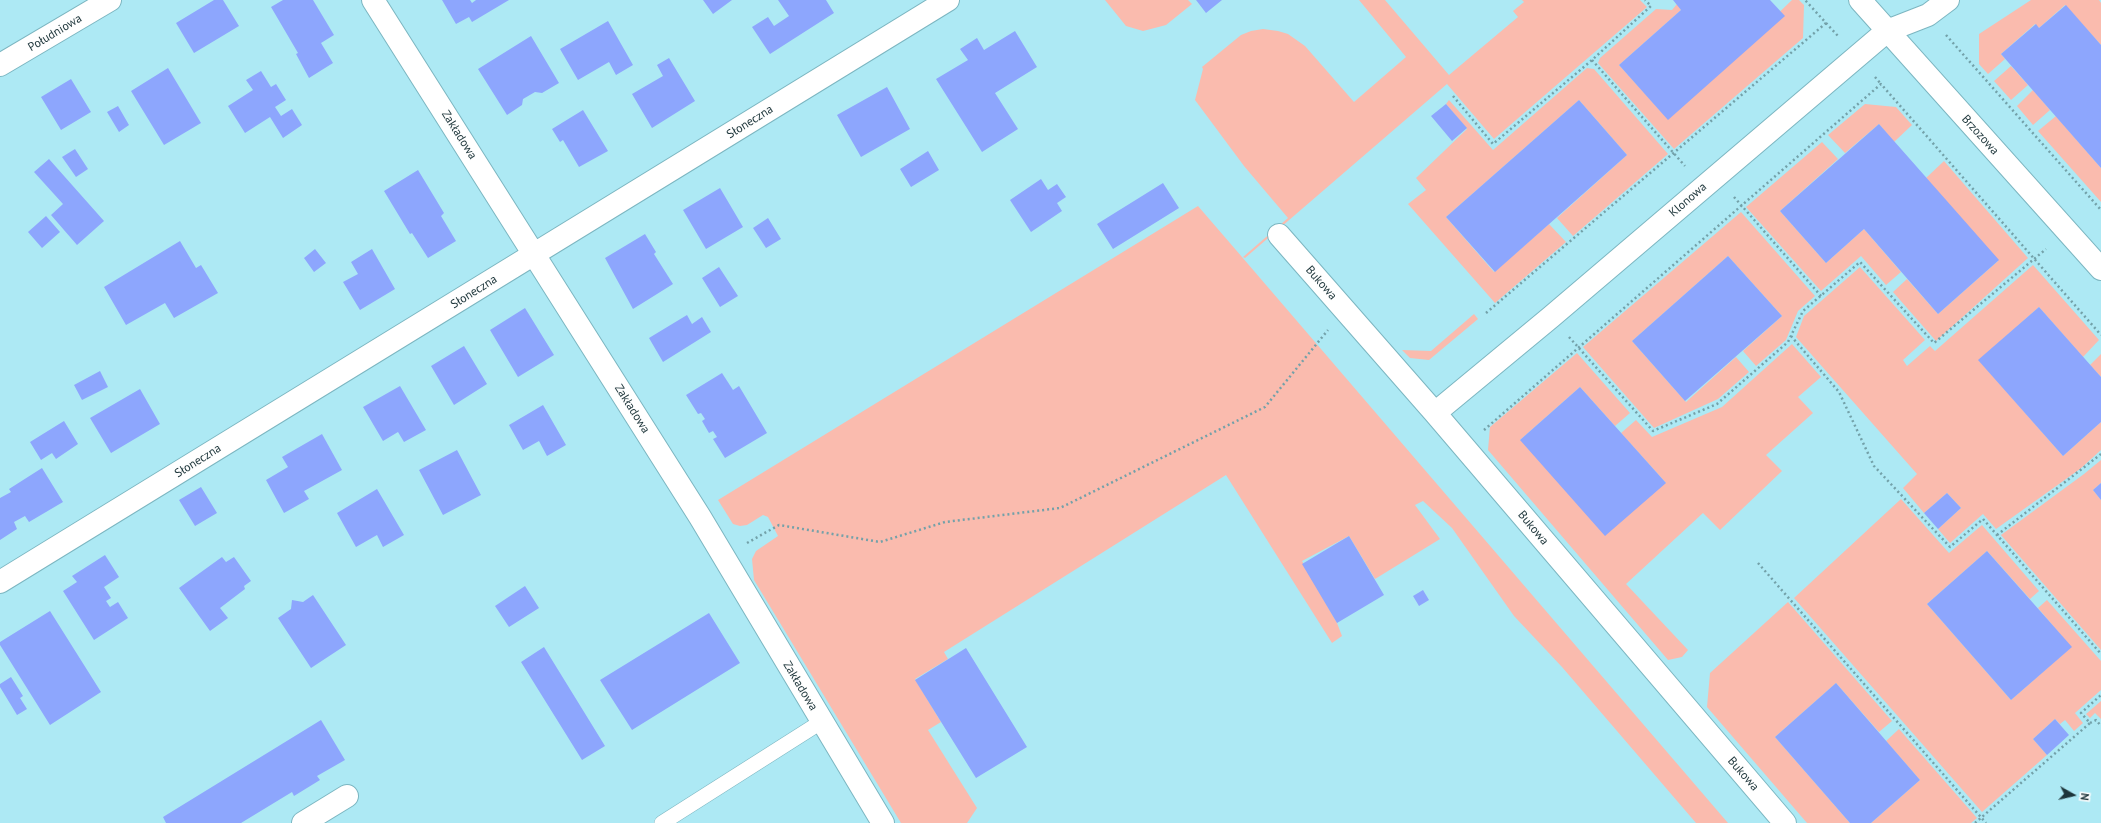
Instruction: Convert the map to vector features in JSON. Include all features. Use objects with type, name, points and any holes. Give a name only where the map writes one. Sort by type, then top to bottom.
[{"type":"street","name":"Południowa","points":[[0,65],[110,0]]},
{"type":"street","name":"Zakładowa","points":[[372,0],[723,556],[821,722],[883,823]]},
{"type":"street","name":"Słoneczna","points":[[0,582],[948,0]]},
{"type":"street","name":"Brzozowa","points":[[1860,0],[2101,269]]},
{"type":"street","name":"Klonowa","points":[[1435,414],[1887,31],[1928,14],[1948,0]]},
{"type":"street","name":"Bukowa","points":[[1279,235],[1465,448],[1785,823]]},
{"type":"street","points":[[303,823],[347,796]]},
{"type":"lane","points":[[662,823],[821,722]]},
{"type":"path","points":[[1453,96],[1493,144],[1592,60],[1651,6],[1645,0]]},
{"type":"path","points":[[1486,313],[1826,23],[1806,0]]},
{"type":"path","points":[[1928,14],[2101,210]]},
{"type":"path","points":[[1592,60],[1674,154],[1742,206],[1821,296]]},
{"type":"path","points":[[1465,448],[1578,347],[1881,84],[2101,334]]},
{"type":"path","points":[[1551,317],[1653,431],[1717,404],[1788,342],[1803,312],[1860,262],[1934,344],[2067,232]]},
{"type":"path","points":[[723,556],[778,525],[880,542],[945,522],[1060,508],[1266,407],[1344,310]]},
{"type":"path","points":[[1791,336],[1839,392],[1874,466],[1950,547],[1983,519],[2101,654]]},
{"type":"path","points":[[1997,535],[2101,454]]},
{"type":"path","points":[[1758,563],[1986,823]]},
{"type":"path","points":[[2090,723],[2081,713],[2101,695]]},
{"type":"path","points":[[1975,823],[2090,723],[2096,720],[2101,726]]},
{"type":"shaded area","points":[[1105,0],[1188,0],[1192,4],[1166,25],[1143,31],[1126,26]]},
{"type":"shaded area","points":[[1359,0],[1385,0],[1449,75],[1518,17],[1513,11],[1524,2],[1522,0],[1640,0],[1647,7],[1494,139],[1447,84],[1245,258],[1243,257],[1288,218],[1244,166],[1195,100],[1203,69],[1202,67],[1241,35],[1251,31],[1263,29],[1278,31],[1288,34],[1305,46],[1354,102],[1406,57]]},
{"type":"shaded area","points":[[1792,0],[1799,0],[1804,5],[1803,38],[1674,149],[1598,63],[1600,58],[1656,9],[1672,10],[1677,4],[1681,10],[1619,65],[1668,119]]},
{"type":"shaded area","points":[[2031,0],[2099,0],[2101,3],[2101,45],[2065,5],[2039,28],[2035,24],[2001,54],[2005,59],[1988,74],[1979,64],[1979,34]]},
{"type":"shaded area","points":[[2011,66],[2028,85],[2011,100],[1994,81]]},
{"type":"shaded area","points":[[1587,68],[1594,69],[1668,154],[1573,236],[1557,218],[1627,155],[1579,100],[1446,217],[1494,272],[1549,224],[1566,242],[1495,303],[1408,204],[1426,190],[1416,178],[1467,129],[1446,104],[1449,100],[1493,150]]},
{"type":"shaded area","points":[[2033,90],[2050,110],[2033,125],[2017,106]]},
{"type":"shaded area","points":[[1865,104],[1896,107],[1912,125],[1894,142],[1879,124],[1845,153],[1828,135]]},
{"type":"shaded area","points":[[2056,116],[2101,168],[2101,202],[2038,131]]},
{"type":"shaded area","points":[[1822,142],[1838,159],[1780,211],[1826,263],[1864,229],[1901,272],[1886,285],[1861,256],[1821,291],[1746,207]]},
{"type":"shaded area","points":[[1944,161],[2028,258],[1936,341],[1893,292],[1907,279],[1938,314],[1998,261],[1926,178]]},
{"type":"shaded area","points":[[1198,206],[1728,823],[1696,823],[1562,667],[1514,616],[1452,528],[1423,501],[1415,505],[1440,539],[1375,579],[1349,536],[1302,561],[1337,623],[1342,636],[1332,643],[1226,475],[944,652],[948,659],[915,679],[941,722],[928,730],[977,808],[967,823],[901,823],[754,580],[752,559],[756,551],[778,536],[768,517],[763,515],[747,525],[740,526],[733,524],[718,500]]},
{"type":"shaded area","points":[[1741,212],[1815,296],[1798,311],[1786,340],[1756,366],[1743,351],[1782,316],[1728,256],[1632,341],[1686,402],[1736,357],[1749,372],[1718,399],[1654,428],[1583,347]]},
{"type":"shaded area","points":[[2033,265],[2099,340],[2083,357],[2039,307],[1979,360],[2063,456],[2101,422],[2101,450],[2080,469],[1996,529],[1983,514],[1950,543],[1938,529],[1961,508],[1947,493],[1924,513],[1903,488],[1917,474],[1796,337],[1804,316],[1860,267],[1925,340],[1903,360],[1907,366],[1930,346],[1935,351]]},
{"type":"shaded area","points":[[1474,314],[1478,319],[1429,360],[1410,358],[1402,350],[1431,351]]},
{"type":"shaded area","points":[[1792,344],[1821,377],[1798,397],[1813,413],[1766,455],[1782,471],[1720,530],[1703,513],[1626,584],[1688,650],[1682,657],[1668,660],[1488,450],[1490,427],[1577,353],[1630,413],[1615,426],[1580,387],[1520,440],[1666,483],[1621,433],[1636,420],[1652,437],[1722,407]]},
{"type":"shaded area","points":[[2101,354],[2101,377],[2090,365]]},
{"type":"shaded area","points":[[2101,460],[2101,483],[2093,490],[2101,500],[2101,650],[2001,535]]},
{"type":"shaded area","points":[[1901,499],[1949,553],[1982,525],[2039,591],[2030,599],[1987,551],[1927,604],[2011,700],[2071,647],[2038,608],[2047,600],[2101,661],[2101,690],[2075,713],[2083,723],[2074,731],[2065,720],[2060,724],[2055,719],[2033,739],[2047,755],[1982,812],[1794,598]]},
{"type":"shaded area","points":[[1788,602],[1892,721],[1879,732],[1836,683],[1775,737],[1850,823],[1807,823],[1707,707],[1710,673]]},
{"type":"shaded area","points":[[2101,701],[2101,719],[2095,713],[2090,718],[2086,714]]},
{"type":"shaded area","points":[[1899,729],[1977,818],[1971,823],[1871,823],[1920,780],[1886,741]]},
{"type":"building","points":[[214,0],[223,0],[239,26],[194,53],[176,23]]},
{"type":"building","points":[[283,0],[313,0],[334,35],[321,43],[333,63],[309,78],[296,54],[298,53],[271,7]]},
{"type":"building","points":[[442,0],[470,0],[472,3],[476,0],[509,0],[472,22],[469,17],[456,24]]},
{"type":"building","points":[[703,0],[732,0],[713,14]]},
{"type":"building","points":[[778,0],[826,0],[834,13],[770,54],[752,27],[768,17],[774,26],[789,16]]},
{"type":"building","points":[[1196,0],[1222,0],[1206,13]]},
{"type":"building","points":[[1673,0],[1770,0],[1785,16],[1668,120],[1619,65],[1681,10]]},
{"type":"building","points":[[2066,5],[2101,45],[2101,168],[2001,54],[2036,24],[2039,28]]},
{"type":"building","points":[[608,21],[633,65],[616,75],[609,62],[578,80],[560,49]]},
{"type":"building","points":[[1015,31],[1037,67],[995,93],[1018,129],[982,152],[936,79],[968,60],[960,49],[977,38],[984,50]]},
{"type":"building","points":[[531,36],[559,83],[542,93],[535,92],[523,99],[522,105],[507,115],[478,69]]},
{"type":"building","points":[[669,58],[695,101],[652,128],[632,94],[663,76],[657,65]]},
{"type":"building","points":[[168,68],[201,123],[164,145],[131,91]]},
{"type":"building","points":[[261,71],[271,87],[276,84],[286,100],[275,107],[281,116],[292,109],[302,125],[283,138],[270,117],[245,133],[228,106],[253,90],[246,80]]},
{"type":"building","points":[[71,79],[91,112],[61,130],[41,97]]},
{"type":"building","points":[[887,87],[910,129],[861,157],[837,115]]},
{"type":"building","points":[[1579,100],[1627,155],[1495,272],[1446,217]]},
{"type":"building","points":[[1446,104],[1467,128],[1452,141],[1431,116]]},
{"type":"building","points":[[118,106],[129,125],[119,132],[107,112]]},
{"type":"building","points":[[583,110],[608,151],[579,167],[563,140],[560,142],[552,129]]},
{"type":"building","points":[[1879,124],[1999,260],[1938,314],[1864,229],[1826,263],[1780,211]]},
{"type":"building","points":[[75,149],[88,169],[76,177],[62,157]]},
{"type":"building","points":[[928,151],[939,170],[911,187],[900,169]]},
{"type":"building","points":[[49,159],[104,221],[77,245],[51,215],[63,204],[34,172]]},
{"type":"building","points":[[418,170],[444,213],[441,216],[456,241],[428,258],[412,233],[410,234],[384,191]]},
{"type":"building","points":[[1041,179],[1048,190],[1057,184],[1066,197],[1057,203],[1062,211],[1031,232],[1010,200]]},
{"type":"building","points":[[1163,183],[1179,208],[1113,249],[1097,224]]},
{"type":"building","points":[[720,188],[743,227],[706,249],[683,210]]},
{"type":"building","points":[[46,216],[60,232],[42,248],[28,232]]},
{"type":"building","points":[[768,218],[781,239],[766,248],[753,228]]},
{"type":"building","points":[[645,234],[656,252],[654,254],[673,284],[633,309],[605,258]]},
{"type":"building","points":[[180,241],[196,268],[201,265],[218,293],[174,318],[165,303],[126,325],[104,287]]},
{"type":"building","points":[[315,249],[326,263],[314,272],[304,258]]},
{"type":"building","points":[[372,249],[395,289],[360,310],[343,282],[358,274],[351,262]]},
{"type":"building","points":[[1728,256],[1782,316],[1685,401],[1632,341]]},
{"type":"building","points":[[719,267],[738,296],[720,307],[702,278]]},
{"type":"building","points":[[2039,307],[2101,377],[2101,422],[2063,456],[1978,360]]},
{"type":"building","points":[[525,308],[554,355],[518,377],[490,330]]},
{"type":"building","points":[[687,315],[692,324],[702,317],[711,332],[663,362],[649,338]]},
{"type":"building","points":[[464,346],[487,384],[454,405],[431,366]]},
{"type":"building","points":[[100,371],[108,387],[82,400],[74,385]]},
{"type":"building","points":[[722,373],[733,390],[739,386],[767,433],[725,458],[713,439],[717,437],[713,431],[709,433],[702,421],[705,419],[701,413],[698,414],[686,395]]},
{"type":"building","points":[[400,386],[426,430],[404,442],[398,432],[383,441],[363,407]]},
{"type":"building","points":[[1580,387],[1666,483],[1605,536],[1520,440]]},
{"type":"building","points":[[140,389],[160,424],[111,453],[90,418]]},
{"type":"building","points":[[543,405],[566,445],[547,456],[539,441],[523,450],[509,425]]},
{"type":"building","points":[[64,421],[78,444],[56,459],[52,453],[41,460],[30,442]]},
{"type":"building","points":[[322,434],[342,470],[304,491],[309,499],[284,513],[266,480],[288,467],[282,457]]},
{"type":"building","points":[[457,450],[481,495],[443,515],[419,470]]},
{"type":"building","points":[[42,468],[63,502],[29,522],[25,516],[14,522],[17,529],[0,540],[0,498],[11,492],[9,489]]},
{"type":"building","points":[[2101,483],[2101,500],[2093,490]]},
{"type":"building","points":[[201,487],[217,513],[195,526],[179,500]]},
{"type":"building","points":[[377,489],[404,535],[383,547],[377,535],[356,547],[337,513]]},
{"type":"building","points":[[1947,493],[1961,508],[1938,529],[1924,513]]},
{"type":"building","points":[[1349,536],[1384,595],[1337,623],[1302,564]]},
{"type":"building","points":[[1987,551],[2072,647],[2011,700],[1927,604]]},
{"type":"building","points":[[105,555],[119,577],[104,587],[111,598],[106,601],[110,607],[118,602],[128,618],[94,640],[63,591],[77,582],[72,576]]},
{"type":"building","points":[[222,557],[226,562],[234,557],[251,581],[244,586],[245,589],[220,608],[228,618],[210,631],[179,588]]},
{"type":"building","points":[[525,586],[539,608],[509,627],[495,606]]},
{"type":"building","points":[[1423,590],[1429,600],[1419,606],[1413,596]]},
{"type":"building","points":[[313,595],[346,645],[311,668],[278,618],[291,609],[292,600],[303,602]]},
{"type":"building","points":[[50,611],[101,692],[50,725],[0,645],[0,642]]},
{"type":"building","points":[[709,613],[740,663],[632,730],[600,680]]},
{"type":"building","points":[[544,647],[605,746],[582,760],[521,662]]},
{"type":"building","points":[[966,648],[1027,747],[976,778],[915,680]]},
{"type":"building","points":[[11,677],[23,696],[20,698],[27,709],[17,715],[0,687],[0,684]]},
{"type":"building","points":[[1836,683],[1920,780],[1871,823],[1850,823],[1775,737]]},
{"type":"building","points":[[2055,719],[2069,735],[2047,755],[2033,739]]},
{"type":"building","points":[[321,720],[345,760],[317,776],[320,780],[294,796],[292,792],[241,823],[166,823],[163,817]]}]
